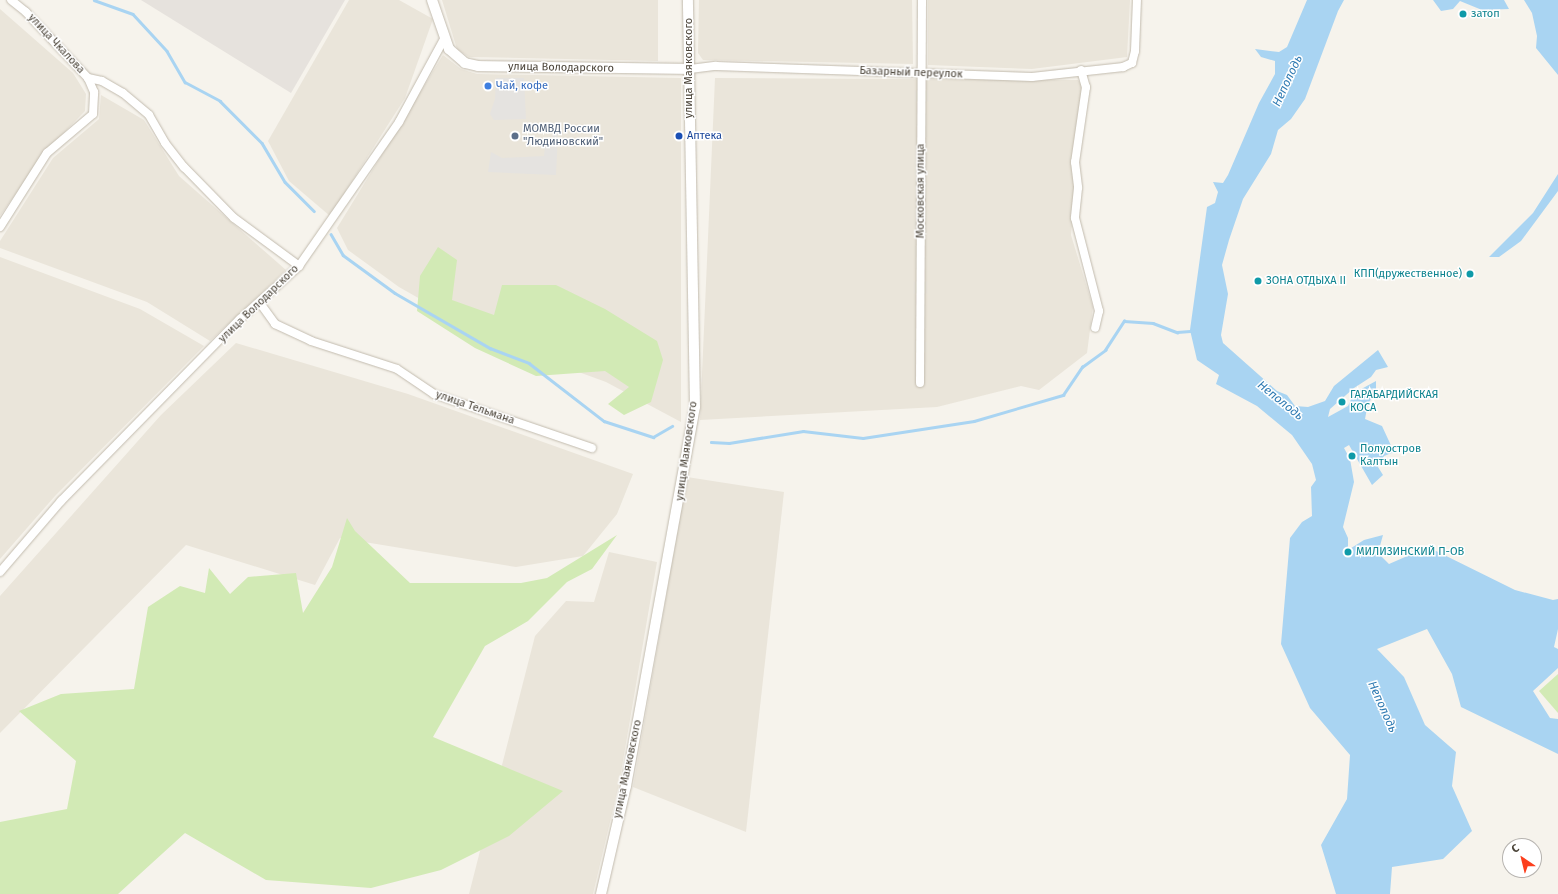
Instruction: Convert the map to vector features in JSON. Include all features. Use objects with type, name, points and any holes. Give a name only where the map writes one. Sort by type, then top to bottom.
[{"type":"street","name":"улица Чкалова","points":[[0,227],[47,153],[93,114],[94,92],[88,78],[26,12],[11,0]]},
{"type":"street","name":"улица Володарского","points":[[432,0],[444,39],[457,57],[478,66],[690,69]]},
{"type":"street","name":"улица Маяковского","points":[[600,894],[626,786],[695,407],[688,0]]},
{"type":"street","name":"Московская улица","points":[[920,383],[920,72],[922,0]]},
{"type":"street","name":"Базарный переулок","points":[[690,69],[716,66],[773,70],[920,72],[1032,77],[1081,70],[1123,67],[1132,63],[1135,51],[1137,0]]},
{"type":"street","name":"улица Володарского","points":[[0,572],[61,501],[240,319],[260,303],[299,266],[399,122],[444,39]]},
{"type":"street","points":[[1081,70],[1086,87],[1075,162],[1078,188],[1075,218],[1099,311],[1095,328]]},
{"type":"street","points":[[88,78],[102,81],[123,93],[149,115],[165,143],[184,167],[234,218],[299,266]]},
{"type":"street","name":"улица Тельмана","points":[[260,303],[275,324],[311,341],[397,369],[434,394],[592,448]]},
{"type":"shaded area","points":[[141,0],[345,0],[291,93]]},
{"type":"shaded area","points":[[349,0],[399,0],[433,19],[405,98],[330,216],[289,181],[268,141]]},
{"type":"shaded area","points":[[442,0],[658,0],[658,61],[469,57],[457,49]]},
{"type":"shaded area","points":[[699,0],[912,0],[913,64],[703,60],[698,53]]},
{"type":"shaded area","points":[[928,0],[1130,0],[1127,57],[1032,69],[928,65]]},
{"type":"shaded area","points":[[0,9],[73,73],[86,94],[85,111],[46,151],[0,216]]},
{"type":"shaded area","points":[[443,55],[461,69],[477,74],[681,78],[681,422],[606,382],[494,341],[399,287],[348,250],[337,228]]},
{"type":"shaded area","points":[[496,78],[524,78],[526,119],[494,120],[490,114],[495,99]]},
{"type":"shaded area","points":[[715,78],[1078,80],[1083,87],[1071,235],[1093,307],[1087,353],[1039,390],[1021,386],[937,407],[700,420]]},
{"type":"shaded area","points":[[101,95],[144,120],[179,176],[286,270],[210,341],[147,302],[0,248],[0,241],[53,158],[99,119]]},
{"type":"shaded area","points":[[558,132],[556,175],[488,172],[491,152],[502,158],[544,156],[545,147],[552,147],[553,133]]},
{"type":"shaded area","points":[[0,257],[140,309],[204,346],[55,496],[0,559]]},
{"type":"shaded area","points":[[236,343],[408,394],[633,474],[617,514],[583,556],[516,567],[340,538],[315,585],[186,545],[0,733],[0,596],[161,415]]},
{"type":"shaded area","points":[[687,477],[784,492],[746,832],[633,787]]},
{"type":"shaded area","points":[[609,552],[657,562],[619,784],[593,894],[469,894],[535,636],[566,601],[594,602]]},
{"type":"green space","points":[[438,247],[457,260],[452,300],[494,315],[502,285],[556,285],[605,309],[657,341],[663,360],[651,402],[624,415],[608,404],[629,387],[605,371],[536,376],[475,348],[417,311],[420,276]]},
{"type":"green space","points":[[347,518],[355,531],[410,583],[521,583],[547,578],[617,535],[592,569],[567,582],[528,621],[485,646],[433,737],[563,791],[509,836],[441,870],[371,888],[266,880],[185,833],[118,894],[0,894],[0,822],[67,809],[76,761],[19,711],[61,694],[134,689],[148,607],[180,586],[205,593],[209,568],[230,594],[248,577],[296,573],[303,613],[332,567]]},
{"type":"green space","points":[[1558,674],[1558,713],[1539,691]]},
{"type":"water","name":"Неполодь","points":[[1307,0],[1344,0],[1338,11],[1305,99],[1291,119],[1278,130],[1271,154],[1243,199],[1222,265],[1228,294],[1221,335],[1223,343],[1277,391],[1287,395],[1295,406],[1308,407],[1325,401],[1334,386],[1378,350],[1388,367],[1376,370],[1371,377],[1354,388],[1330,409],[1328,417],[1348,406],[1354,393],[1376,381],[1376,394],[1368,403],[1365,419],[1382,426],[1394,452],[1384,456],[1378,467],[1383,475],[1372,485],[1349,445],[1344,448],[1350,459],[1354,482],[1343,527],[1348,538],[1348,550],[1364,540],[1383,535],[1378,553],[1389,564],[1428,547],[1515,590],[1553,600],[1558,599],[1558,629],[1554,647],[1558,649],[1558,668],[1533,691],[1550,718],[1558,719],[1558,754],[1461,707],[1452,674],[1427,629],[1377,649],[1404,677],[1425,725],[1456,752],[1452,786],[1472,831],[1443,859],[1392,867],[1390,894],[1336,894],[1321,845],[1347,799],[1350,755],[1310,708],[1281,644],[1290,538],[1302,522],[1312,516],[1311,487],[1316,480],[1312,464],[1292,435],[1257,406],[1216,384],[1219,375],[1197,360],[1190,330],[1207,207],[1215,203],[1218,192],[1213,182],[1223,183],[1228,175],[1259,103],[1275,74],[1275,61],[1261,57],[1255,49],[1279,52],[1287,47]]},
{"type":"water","points":[[1433,0],[1504,0],[1509,9],[1482,10],[1460,1],[1453,9],[1441,11]]},
{"type":"water","points":[[1524,0],[1558,0],[1558,75],[1536,48],[1537,36],[1532,13]]},
{"type":"water","points":[[1558,174],[1558,191],[1521,241],[1499,257],[1489,257],[1533,213]]},
{"type":"waterway","points":[[94,0],[133,14],[167,51],[185,82],[220,101],[262,143],[285,182],[314,211]]},
{"type":"waterway","points":[[331,234],[343,255],[395,293],[490,348],[529,363],[604,421],[653,437],[672,426]]},
{"type":"waterway","points":[[711,442],[729,443],[803,431],[863,438],[974,421],[1063,395],[1082,367],[1105,350],[1124,321],[1153,323],[1177,332],[1193,331]]},
{"type":"place","name":"затоп","points":[[1463,14]]},
{"type":"place","name":"Чай, кофе","points":[[488,86]]},
{"type":"place","name":"МОМВД России \"Людиновский\"","points":[[515,136]]},
{"type":"place","name":"Аптека","points":[[679,136]]},
{"type":"place","name":"КПП(дружественное)","points":[[1470,274]]},
{"type":"place","name":"ЗОНА ОТДЫХА II","points":[[1258,281]]},
{"type":"place","name":"ГАРАБАРДИЙСКАЯ КОСА","points":[[1342,402]]},
{"type":"place","name":"Полуостров Калтын","points":[[1352,456]]},
{"type":"place","name":"МИЛИЗИНСКИЙ П-ОВ","points":[[1348,552]]}]
